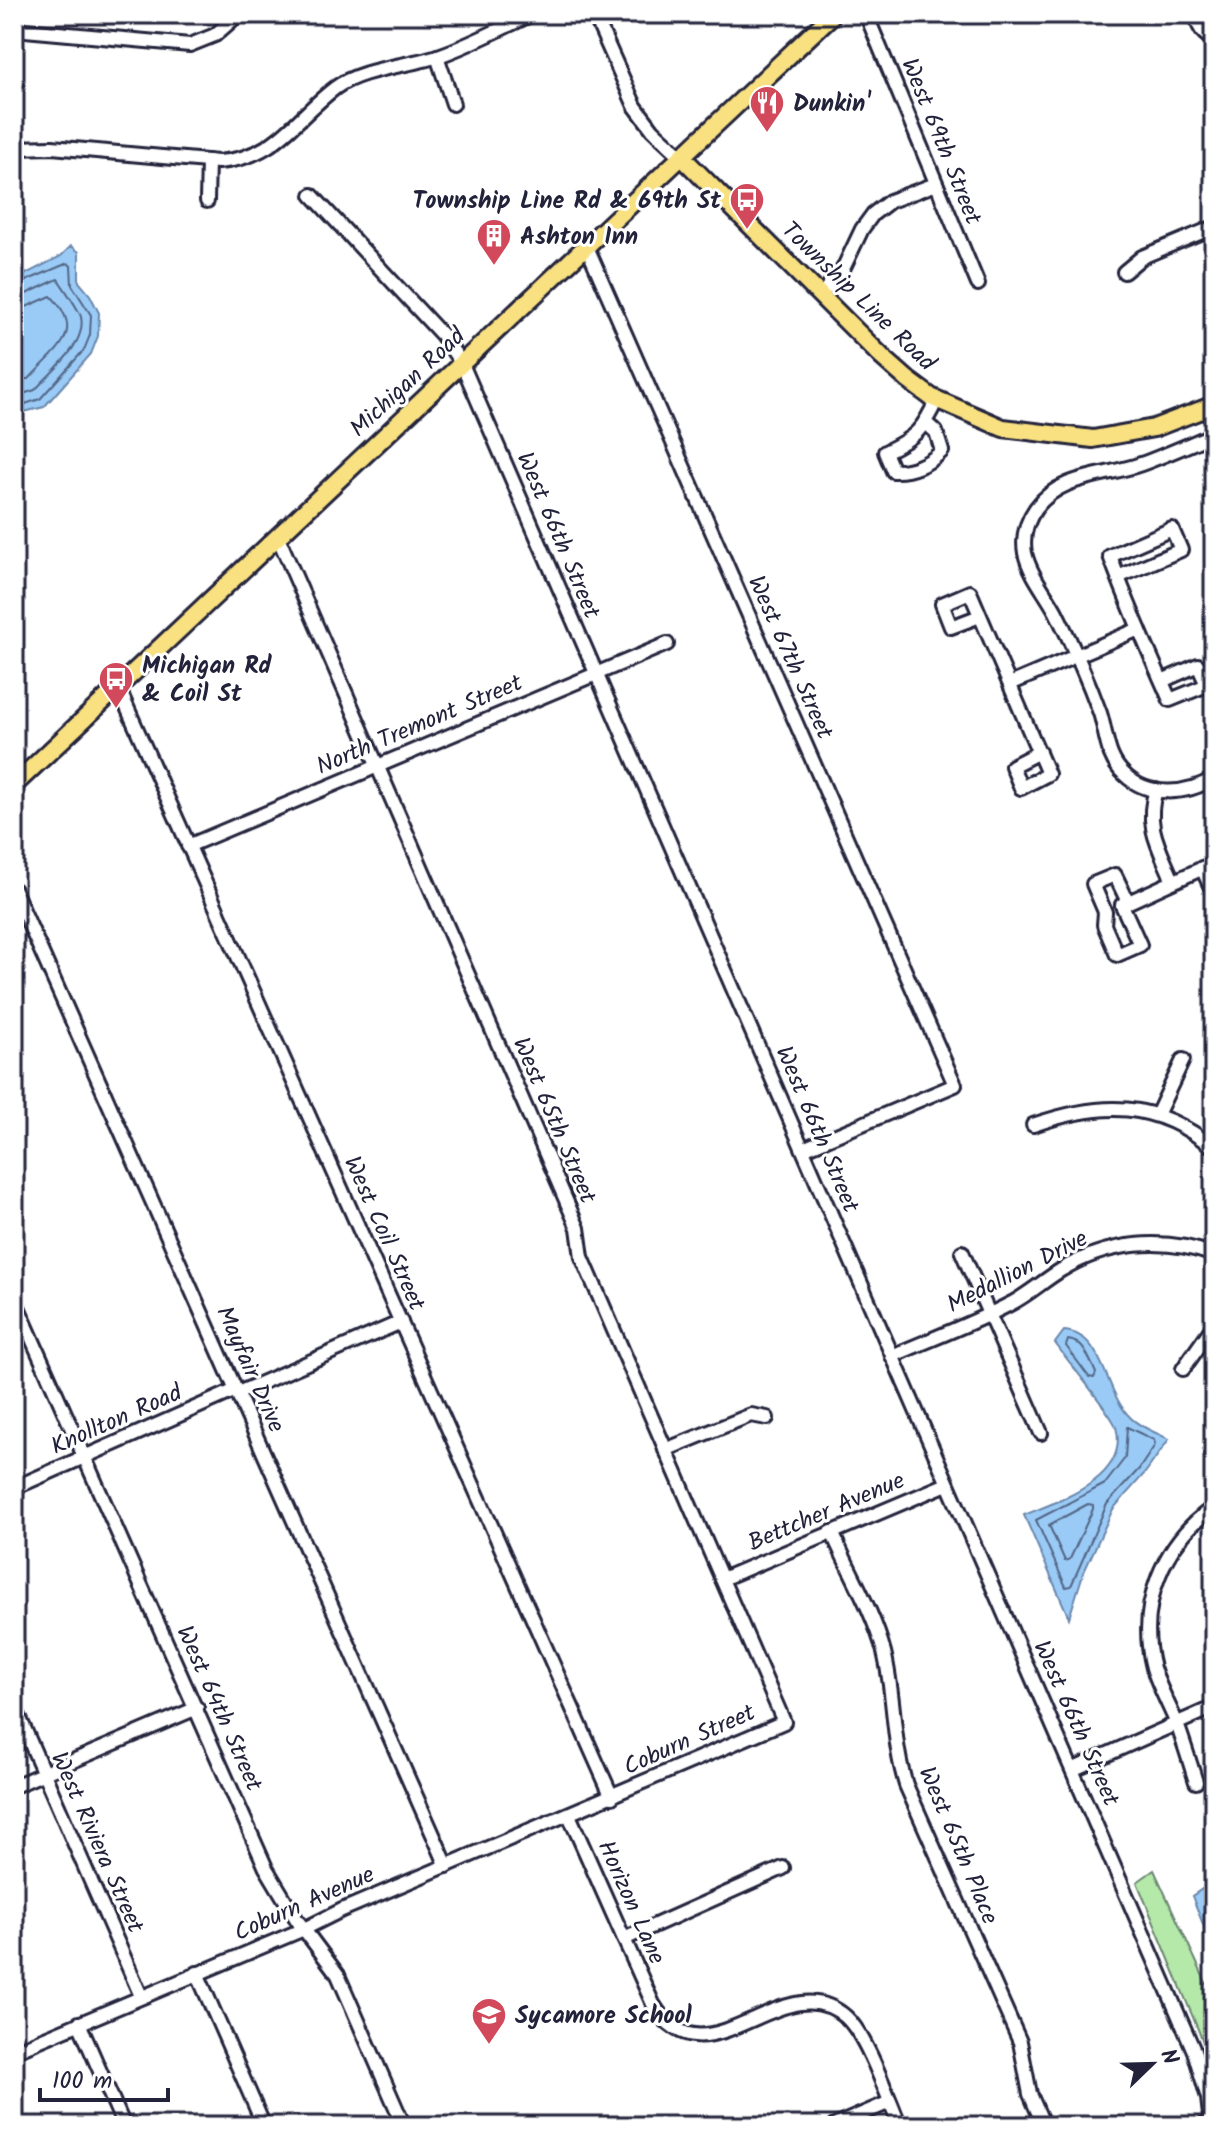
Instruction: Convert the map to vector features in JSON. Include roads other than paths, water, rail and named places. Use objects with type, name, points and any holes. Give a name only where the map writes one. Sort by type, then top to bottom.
[{"type":"main road","name":"Michigan Road","points":[[14,785],[587,247],[828,16]]},
{"type":"main road","name":"Township Line Road","points":[[682,157],[908,380],[937,399],[1003,428],[1093,439],[1154,428],[1214,405]]},
{"type":"street","points":[[14,29],[190,45],[215,35],[239,14]]},
{"type":"street","points":[[14,148],[52,147],[208,161],[242,159],[267,148],[346,81],[437,56],[510,19],[532,14]]},
{"type":"street","points":[[594,14],[635,106],[653,130],[682,157]]},
{"type":"street","name":"West 69th Street","points":[[866,14],[978,284]]},
{"type":"street","points":[[1194,14],[1201,30],[1214,39]]},
{"type":"street","points":[[437,56],[453,104]]},
{"type":"street","points":[[207,201],[208,161]]},
{"type":"street","points":[[821,295],[843,269],[859,234],[873,214],[895,199],[936,184]]},
{"type":"street","name":"West 66th Street","points":[[312,195],[422,313],[462,364],[1194,2051],[1208,2098],[1210,2124]]},
{"type":"street","points":[[1124,272],[1142,257],[1214,227]]},
{"type":"street","name":"West 67th Street","points":[[587,247],[955,1085],[803,1149]]},
{"type":"street","points":[[926,423],[936,432],[942,451],[934,459],[907,471],[893,471],[885,452],[911,439],[926,423],[937,399]]},
{"type":"street","points":[[1181,418],[1193,443]]},
{"type":"street","points":[[1214,434],[1138,466],[1062,486],[1047,496],[1026,522],[1024,535],[1025,552],[1031,569],[1056,611],[1100,714],[1111,757],[1117,767],[1133,782],[1156,790],[1184,791],[1214,778]]},
{"type":"street","points":[[1118,577],[1181,550],[1172,529],[1110,556],[1118,577],[1139,629],[1162,681]]},
{"type":"street","name":"West 65th Street","points":[[278,537],[578,1228],[582,1257],[784,1722]]},
{"type":"street","points":[[980,616],[1039,752]]},
{"type":"street","points":[[1010,684],[1139,629]]},
{"type":"street","name":"North Tremont Street","points":[[188,846],[667,644]]},
{"type":"street","name":"West Coil Street","points":[[118,687],[612,1797]]},
{"type":"street","points":[[1156,790],[1150,822],[1173,881]]},
{"type":"street","points":[[1105,912],[1208,866],[1214,894]]},
{"type":"street","points":[[1115,875],[1140,945],[1117,955],[1104,925],[1105,912],[1093,884],[1115,875]]},
{"type":"street","name":"Mayfair Drive","points":[[14,890],[447,1866]]},
{"type":"street","points":[[1157,1115],[1183,1060]]},
{"type":"street","points":[[1033,1125],[1093,1108],[1125,1108],[1157,1115],[1183,1126],[1214,1148]]},
{"type":"street","name":"Medallion Drive","points":[[892,1356],[1018,1300],[1072,1264],[1110,1249],[1157,1244],[1184,1246],[1214,1255]]},
{"type":"street","points":[[962,1252],[1041,1433]]},
{"type":"street","name":"West 64th Street","points":[[14,1298],[266,1868],[279,1893],[338,1975],[404,2126]]},
{"type":"street","name":"Knollton Road","points":[[14,1488],[401,1322]]},
{"type":"street","points":[[1183,1369],[1214,1325]]},
{"type":"street","points":[[665,1450],[751,1415],[767,1418]]},
{"type":"street","name":"Bettcher Avenue","points":[[722,1579],[947,1484]]},
{"type":"street","points":[[1196,1782],[1156,1676],[1148,1633],[1150,1606],[1158,1575],[1169,1554],[1191,1526],[1214,1507]]},
{"type":"street","name":"West 65th Place","points":[[832,1532],[883,1650],[890,1682],[896,1742],[906,1785],[1020,2042],[1029,2089],[1044,2126]]},
{"type":"street","name":"West Riviera Street","points":[[14,1705],[141,1996]]},
{"type":"street","points":[[1074,1769],[1214,1707]]},
{"type":"street","points":[[14,1786],[197,1708]]},
{"type":"street","name":"Coburn Street","points":[[612,1797],[784,1722]]},
{"type":"street","name":"Coburn Avenue","points":[[14,2051],[612,1797]]},
{"type":"street","name":"Horizon Lane","points":[[569,1815],[657,2011],[674,2027],[701,2035],[721,2033],[796,2002],[820,2003],[838,2011],[859,2034],[900,2126]]},
{"type":"street","points":[[624,1939],[783,1868]]},
{"type":"street","points":[[197,1973],[264,2126]]},
{"type":"street","points":[[79,2023],[124,2126]]},
{"type":"street","points":[[834,2126],[890,2102]]},
{"type":"water","points":[[71,246],[79,252],[79,282],[99,313],[98,336],[91,354],[44,407],[24,412],[14,408],[14,280],[61,256]]},
{"type":"water","points":[[1064,1331],[1088,1342],[1121,1406],[1130,1417],[1169,1439],[1145,1473],[1113,1509],[1083,1574],[1069,1618],[1024,1515],[1089,1484],[1113,1460],[1118,1445],[1113,1421],[1055,1343]]},
{"type":"water","points":[[1214,1881],[1214,1953],[1192,1896]]},
{"type":"place","name":"Dunkin'","points":[[767,134]]},
{"type":"place","name":"Township Line Rd & 69th St","points":[[747,231]]},
{"type":"place","name":"Ashton Inn","points":[[494,267]]},
{"type":"place","name":"Michigan Rd & Coil St","points":[[116,710]]},
{"type":"place","name":"Sycamore School","points":[[489,2046]]}]
